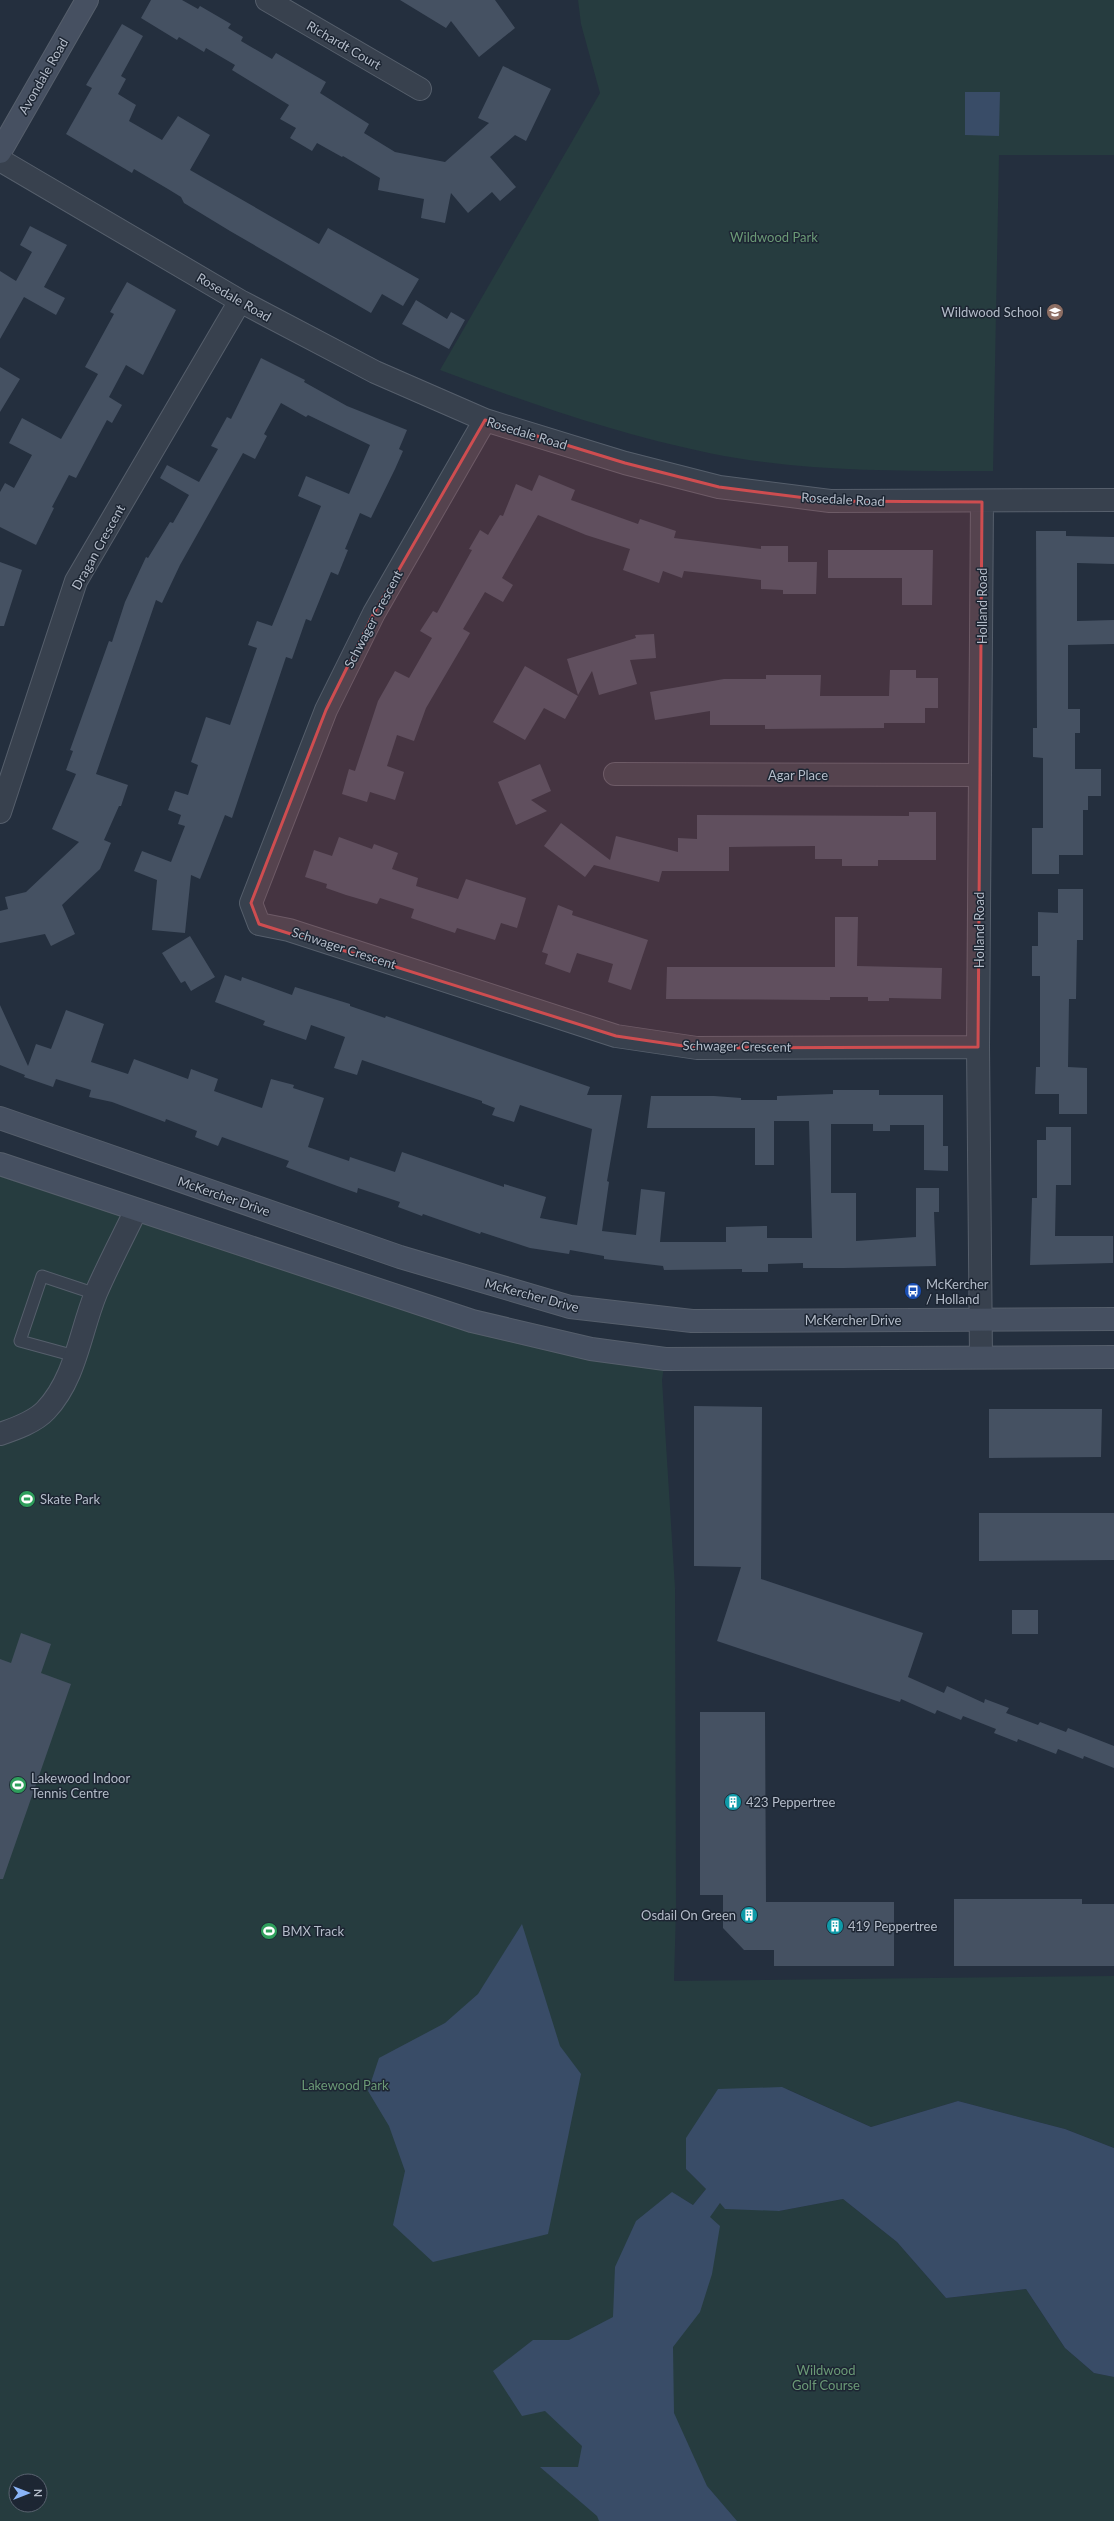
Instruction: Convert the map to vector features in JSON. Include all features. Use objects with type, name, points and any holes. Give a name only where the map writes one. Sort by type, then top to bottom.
[{"type":"main road","name":"Avondale Road","points":[[0,152],[87,0]]},
{"type":"main road","name":"McKercher Drive","points":[[0,1118],[400,1257],[570,1307],[692,1320],[1114,1319]]},
{"type":"main road","points":[[0,1164],[472,1320],[591,1349],[665,1359],[1114,1357]]},
{"type":"street","name":"Richardt Court","points":[[267,0],[420,90]]},
{"type":"street","name":"Rosedale Road","points":[[0,160],[240,301],[375,372],[485,420],[625,463],[719,488],[830,501],[982,502],[1114,500]]},
{"type":"street","name":"Dragan Crescent","points":[[0,812],[76,582],[240,301]]},
{"type":"street","name":"Schwager Crescent","points":[[485,420],[374,613],[326,710],[251,903],[259,924],[289,930],[616,1036],[697,1048],[978,1047]]},
{"type":"street","name":"Holland Road","points":[[981,1357],[978,1047],[982,502]]},
{"type":"street","name":"Agar Place","points":[[616,774],[980,775]]},
{"type":"street","points":[[0,1434],[20,1427],[45,1411],[60,1391],[75,1356],[96,1294],[136,1210]]},
{"type":"lane","points":[[75,1356],[20,1341],[42,1276],[96,1294]]},
{"type":"highlighted area","points":[[485,420],[625,463],[719,487],[830,501],[982,502],[978,1047],[697,1048],[616,1036],[259,924],[251,903],[326,710],[374,613]]},
{"type":"green space","name":"Wildwood Park","points":[[578,0],[1114,0],[1114,155],[999,155],[993,471],[922,471],[815,467],[779,464],[709,453],[641,437],[573,417],[440,370],[600,93],[581,24]]},
{"type":"green space","name":"Lakewood Park","points":[[0,1162],[472,1321],[665,1359],[662,1380],[675,1588],[676,1909],[674,1981],[1114,1976],[1114,2148],[1065,2129],[958,2101],[871,2127],[787,2089],[686,2169],[706,2189],[693,2205],[680,2197],[714,2222],[709,2217],[720,2203],[779,2211],[843,2199],[897,2242],[946,2298],[1026,2289],[1065,2348],[1094,2373],[1114,2377],[1114,2521],[0,2521]]},
{"type":"water","points":[[965,92],[1000,92],[999,136],[965,135]]},
{"type":"water","points":[[522,1924],[560,2046],[581,2074],[548,2234],[433,2262],[393,2225],[405,2171],[389,2126],[368,2091],[379,2058],[445,2023],[478,1994]]},
{"type":"water","points":[[782,2087],[871,2127],[958,2101],[1065,2129],[1114,2148],[1114,2377],[1094,2373],[1065,2348],[1026,2289],[946,2298],[897,2242],[843,2199],[779,2211],[725,2209],[720,2203],[710,2217],[720,2226],[712,2274],[700,2312],[673,2347],[674,2413],[707,2486],[737,2521],[599,2521],[597,2516],[540,2467],[578,2467],[582,2446],[545,2411],[522,2416],[493,2371],[533,2340],[569,2340],[613,2317],[615,2267],[636,2221],[672,2192],[693,2205],[706,2189],[686,2169],[686,2138],[718,2089]]},
{"type":"building","points":[[151,0],[182,0],[198,9],[200,6],[231,24],[228,28],[243,37],[241,41],[272,59],[276,53],[326,82],[320,93],[369,124],[364,133],[395,152],[445,162],[489,123],[478,118],[503,66],[551,89],[526,141],[515,135],[490,157],[516,187],[500,201],[492,192],[468,213],[451,193],[445,223],[421,218],[424,199],[378,190],[380,178],[343,156],[342,157],[317,143],[312,151],[290,138],[296,128],[280,119],[289,105],[232,70],[235,65],[206,48],[204,52],[179,37],[177,40],[141,18]]},
{"type":"building","points":[[400,0],[495,0],[515,28],[479,57],[451,21],[446,28]]},
{"type":"building","points":[[122,24],[143,36],[121,76],[126,79],[118,94],[136,105],[129,121],[162,140],[178,116],[210,135],[190,170],[319,244],[328,228],[419,279],[403,306],[382,294],[371,313],[230,231],[184,203],[181,197],[134,169],[132,173],[66,134],[92,88],[86,85]]},
{"type":"building","points":[[30,226],[67,245],[44,287],[65,298],[56,315],[24,297],[0,339],[0,271],[16,281],[32,252],[20,245]]},
{"type":"building","points":[[127,282],[176,310],[143,375],[126,365],[109,397],[122,405],[112,423],[107,420],[76,478],[69,475],[52,507],[54,508],[36,545],[0,527],[0,492],[5,483],[14,488],[32,455],[9,443],[22,418],[61,439],[98,374],[85,367],[114,314],[110,312]]},
{"type":"building","points":[[416,300],[447,319],[451,312],[465,320],[449,349],[402,324]]},
{"type":"building","points":[[261,358],[305,380],[304,382],[347,406],[407,430],[399,449],[403,451],[395,469],[371,518],[360,513],[345,549],[348,550],[338,575],[331,572],[311,621],[306,619],[292,659],[286,657],[232,818],[225,815],[200,879],[191,875],[185,933],[152,930],[157,880],[134,871],[142,851],[171,862],[185,826],[178,824],[181,815],[168,810],[175,791],[188,795],[198,765],[191,762],[206,717],[230,725],[257,648],[248,645],[257,621],[272,626],[321,506],[298,496],[306,476],[349,494],[370,445],[308,415],[306,417],[281,403],[264,434],[267,436],[255,459],[243,453],[180,565],[162,603],[156,600],[96,774],[128,785],[121,806],[119,806],[104,840],[111,843],[100,869],[62,905],[75,934],[51,946],[45,934],[0,943],[0,911],[8,909],[5,897],[26,892],[79,842],[52,829],[76,774],[66,770],[73,751],[70,750],[109,641],[112,642],[125,602],[146,557],[148,558],[170,522],[173,523],[189,495],[160,478],[167,465],[199,482],[218,449],[211,446],[227,417],[231,419]]},
{"type":"building","points":[[0,367],[20,379],[0,412]]},
{"type":"building","points":[[539,475],[575,490],[571,500],[638,524],[640,519],[676,531],[674,538],[761,549],[761,546],[788,546],[788,562],[817,562],[816,594],[783,594],[783,590],[761,589],[761,580],[684,571],[682,578],[663,571],[659,583],[623,570],[630,549],[586,535],[538,515],[502,578],[513,585],[503,602],[485,592],[463,629],[470,633],[426,708],[414,741],[397,735],[387,766],[404,772],[395,800],[370,792],[367,802],[342,794],[349,769],[355,771],[378,701],[395,671],[409,678],[432,638],[420,631],[433,611],[437,613],[472,550],[469,549],[480,530],[488,535],[500,515],[503,516],[516,484],[532,491]]},
{"type":"building","points":[[1036,531],[1066,531],[1066,536],[1114,537],[1114,564],[1077,563],[1077,621],[1114,620],[1114,644],[1068,645],[1068,709],[1080,709],[1080,733],[1075,733],[1075,769],[1101,769],[1101,796],[1088,796],[1088,810],[1083,810],[1083,855],[1059,855],[1059,874],[1032,874],[1032,828],[1043,828],[1043,758],[1033,757],[1033,728],[1037,728]]},
{"type":"building","points":[[828,550],[933,550],[932,605],[902,605],[902,578],[828,578]]},
{"type":"building","points":[[0,562],[22,570],[4,626],[0,626]]},
{"type":"building","points":[[654,634],[656,658],[630,660],[637,684],[599,695],[592,671],[578,695],[567,659],[636,638],[635,635]]},
{"type":"building","points":[[525,666],[578,696],[565,719],[544,708],[525,740],[493,722]]},
{"type":"building","points":[[890,670],[916,670],[916,678],[938,678],[938,708],[925,708],[925,723],[884,723],[884,728],[765,729],[765,725],[710,725],[710,711],[655,720],[650,692],[724,679],[766,679],[766,675],[821,675],[820,696],[889,696]]},
{"type":"building","points":[[540,764],[551,791],[531,800],[547,811],[516,825],[498,782]]},
{"type":"building","points":[[909,812],[936,812],[936,860],[878,860],[878,866],[842,866],[842,859],[815,859],[815,846],[729,847],[729,871],[662,871],[659,882],[594,865],[585,877],[544,846],[561,823],[610,860],[616,836],[678,852],[678,838],[697,839],[697,815],[909,816]]},
{"type":"building","points":[[339,837],[372,849],[374,844],[398,853],[392,869],[418,878],[416,886],[458,899],[466,879],[526,898],[517,928],[501,923],[495,940],[457,928],[455,933],[411,918],[414,909],[380,898],[377,904],[346,895],[326,888],[327,884],[305,877],[314,850],[332,856]]},
{"type":"building","points":[[1058,889],[1083,889],[1083,940],[1077,940],[1076,999],[1069,999],[1068,1067],[1087,1068],[1087,1114],[1059,1114],[1059,1094],[1035,1094],[1036,1067],[1040,1067],[1040,976],[1032,976],[1032,946],[1038,946],[1038,912],[1058,913]]},
{"type":"building","points":[[558,905],[573,911],[572,915],[648,940],[631,990],[608,982],[613,964],[577,953],[570,973],[545,964],[548,954],[542,952]]},
{"type":"building","points":[[835,917],[858,917],[857,966],[942,968],[941,999],[889,998],[889,1001],[868,1001],[868,997],[830,997],[830,1000],[666,999],[667,967],[835,967]]},
{"type":"building","points":[[190,936],[215,977],[191,991],[185,981],[181,983],[162,953]]},
{"type":"building","points":[[225,975],[241,981],[242,977],[292,995],[295,987],[350,1004],[350,1006],[385,1018],[386,1016],[590,1087],[587,1095],[622,1095],[607,1181],[609,1182],[602,1231],[636,1235],[641,1189],[665,1192],[660,1242],[726,1242],[726,1227],[767,1226],[767,1238],[812,1238],[809,1121],[774,1121],[774,1165],[755,1165],[755,1128],[647,1128],[651,1096],[714,1096],[741,1098],[741,1100],[777,1100],[777,1096],[833,1094],[833,1090],[879,1090],[879,1095],[943,1095],[943,1146],[948,1146],[948,1171],[924,1170],[924,1125],[890,1125],[890,1131],[873,1131],[873,1124],[831,1124],[831,1193],[856,1193],[856,1241],[916,1237],[916,1188],[939,1188],[939,1212],[934,1212],[936,1266],[803,1268],[803,1263],[768,1264],[768,1272],[742,1272],[742,1269],[664,1270],[663,1266],[604,1259],[604,1256],[570,1250],[569,1254],[530,1248],[481,1232],[480,1234],[423,1214],[422,1216],[398,1207],[400,1202],[358,1188],[357,1193],[340,1187],[286,1167],[289,1161],[222,1137],[218,1146],[195,1137],[197,1131],[166,1119],[165,1122],[112,1102],[89,1097],[91,1090],[56,1079],[53,1087],[24,1077],[25,1075],[0,1065],[0,1005],[28,1066],[36,1044],[51,1049],[66,1010],[104,1024],[91,1062],[128,1074],[134,1059],[188,1079],[191,1069],[218,1079],[214,1091],[262,1108],[271,1079],[294,1085],[293,1088],[324,1098],[308,1147],[349,1161],[350,1157],[395,1172],[402,1152],[504,1187],[504,1184],[546,1197],[540,1218],[577,1225],[592,1129],[520,1105],[514,1122],[492,1115],[495,1108],[482,1103],[482,1101],[362,1060],[357,1075],[334,1068],[345,1037],[311,1025],[306,1040],[263,1025],[265,1021],[215,1002]]},
{"type":"building","points":[[1046,1127],[1071,1127],[1071,1185],[1056,1185],[1055,1236],[1113,1236],[1113,1263],[1030,1265],[1032,1198],[1037,1198],[1037,1140],[1046,1140]]},
{"type":"building","points":[[694,1406],[762,1407],[761,1579],[923,1633],[908,1677],[944,1693],[947,1686],[984,1703],[985,1699],[1009,1708],[1006,1713],[1038,1725],[1040,1722],[1066,1732],[1068,1728],[1114,1746],[1114,1768],[1084,1756],[1083,1759],[1058,1749],[1056,1754],[1018,1739],[1017,1742],[994,1733],[996,1729],[963,1716],[961,1720],[937,1710],[935,1714],[901,1699],[900,1702],[717,1641],[741,1567],[694,1566]]},
{"type":"building","points":[[989,1409],[1102,1409],[1101,1457],[989,1458]]},
{"type":"building","points":[[979,1513],[1114,1513],[1114,1560],[979,1561]]},
{"type":"building","points":[[1012,1610],[1038,1610],[1038,1634],[1012,1634]]},
{"type":"building","name":"Lakewood Indoor Tennis Centre","points":[[21,1633],[51,1644],[41,1673],[71,1684],[3,1879],[0,1879],[0,1659],[11,1663]]},
{"type":"building","name":"423 Peppertree","points":[[700,1712],[765,1712],[766,1902],[894,1902],[894,1966],[774,1966],[774,1950],[744,1950],[723,1928],[723,1895],[700,1895]]},
{"type":"building","points":[[954,1899],[1082,1899],[1082,1904],[1114,1904],[1114,1966],[954,1966]]},
{"type":"place","name":"Wildwood School","points":[[1055,312]]},
{"type":"place","name":"McKercher / Holland","points":[[913,1291]]},
{"type":"place","name":"Skate Park","points":[[27,1499]]},
{"type":"place","name":"Lakewood Indoor Tennis Centre","points":[[18,1785]]},
{"type":"place","name":"423 Peppertree","points":[[733,1802]]},
{"type":"place","name":"Osdail On Green","points":[[749,1915]]},
{"type":"place","name":"419 Peppertree","points":[[835,1926]]},
{"type":"place","name":"BMX Track","points":[[269,1931]]},
{"type":"park label","name":"Wildwood Golf Course","points":[[826,2378]]}]
